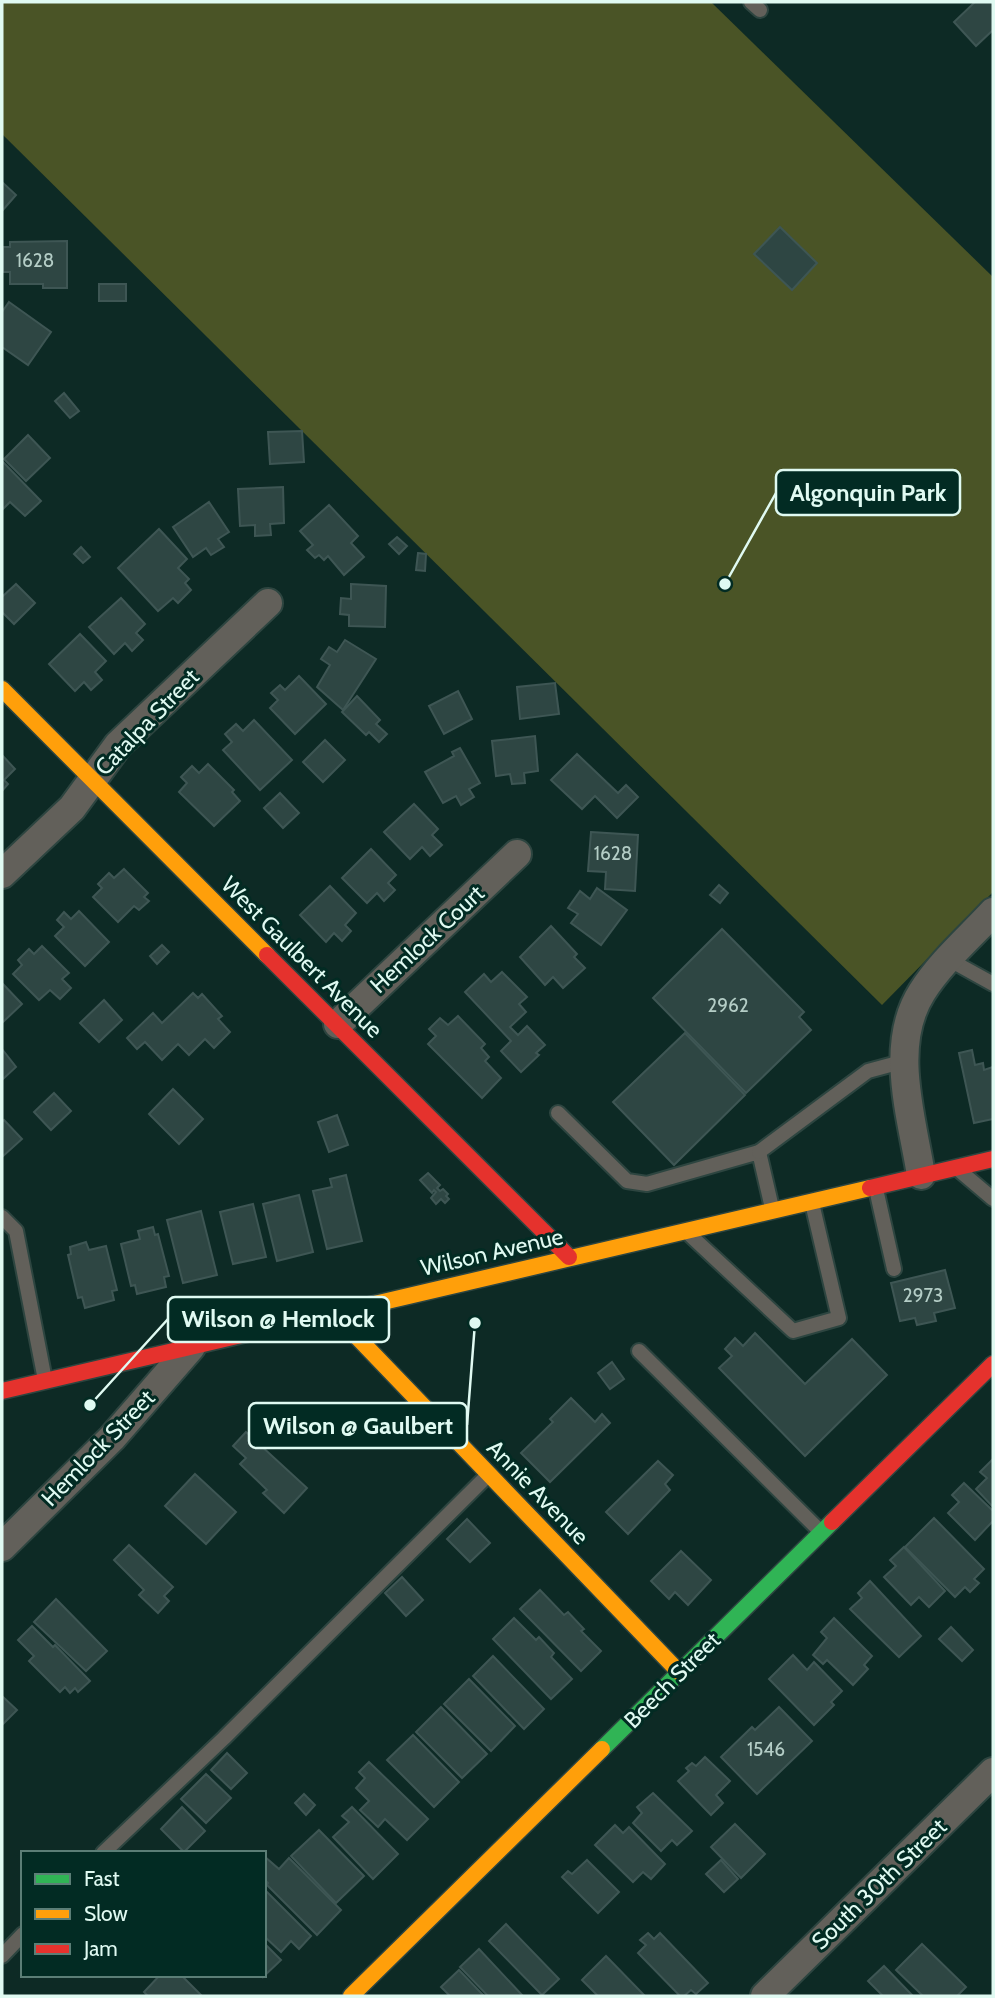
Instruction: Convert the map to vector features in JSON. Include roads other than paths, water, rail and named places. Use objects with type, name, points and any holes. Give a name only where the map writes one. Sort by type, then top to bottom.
[{"type":"street","name":"Catalpa Street","points":[[2,874],[72,808],[118,745],[268,603]]},
{"type":"street","name":"West Gaulbert Avenue","points":[[2,689],[569,1257]]},
{"type":"street","name":"Hemlock Court","points":[[338,1024],[517,855]]},
{"type":"street","points":[[921,1175],[905,1074],[905,1032],[921,994],[948,959],[993,912]]},
{"type":"street","name":"Wilson Avenue","points":[[2,1389],[993,1159]]},
{"type":"street","name":"Annie Avenue","points":[[334,1313],[680,1673]]},
{"type":"street","name":"Hemlock Street","points":[[2,1547],[112,1438],[191,1347]]},
{"type":"street","name":"Beech Street","points":[[351,1996],[993,1364]]},
{"type":"street","name":"South 30th Street","points":[[765,1996],[992,1775]]},
{"type":"lane","points":[[948,959],[993,984]]},
{"type":"lane","points":[[558,1113],[627,1181],[647,1184],[759,1152],[868,1071],[905,1062]]},
{"type":"lane","points":[[759,1152],[772,1210]]},
{"type":"lane","points":[[956,1167],[993,1199]]},
{"type":"lane","points":[[876,1186],[894,1269]]},
{"type":"lane","points":[[685,1230],[793,1331],[839,1318],[811,1201]]},
{"type":"lane","points":[[2,1217],[16,1231],[45,1381]]},
{"type":"lane","points":[[639,1351],[822,1533]]},
{"type":"lane","points":[[105,1851],[224,1738],[489,1474]]},
{"type":"lane","points":[[2,1956],[21,1936]]},
{"type":"place","name":"Algonquin Park","points":[[725,584]]},
{"type":"place","name":"Wilson @ Gaulbert","points":[[475,1323]]},
{"type":"place","name":"Wilson @ Hemlock","points":[[90,1405]]}]
